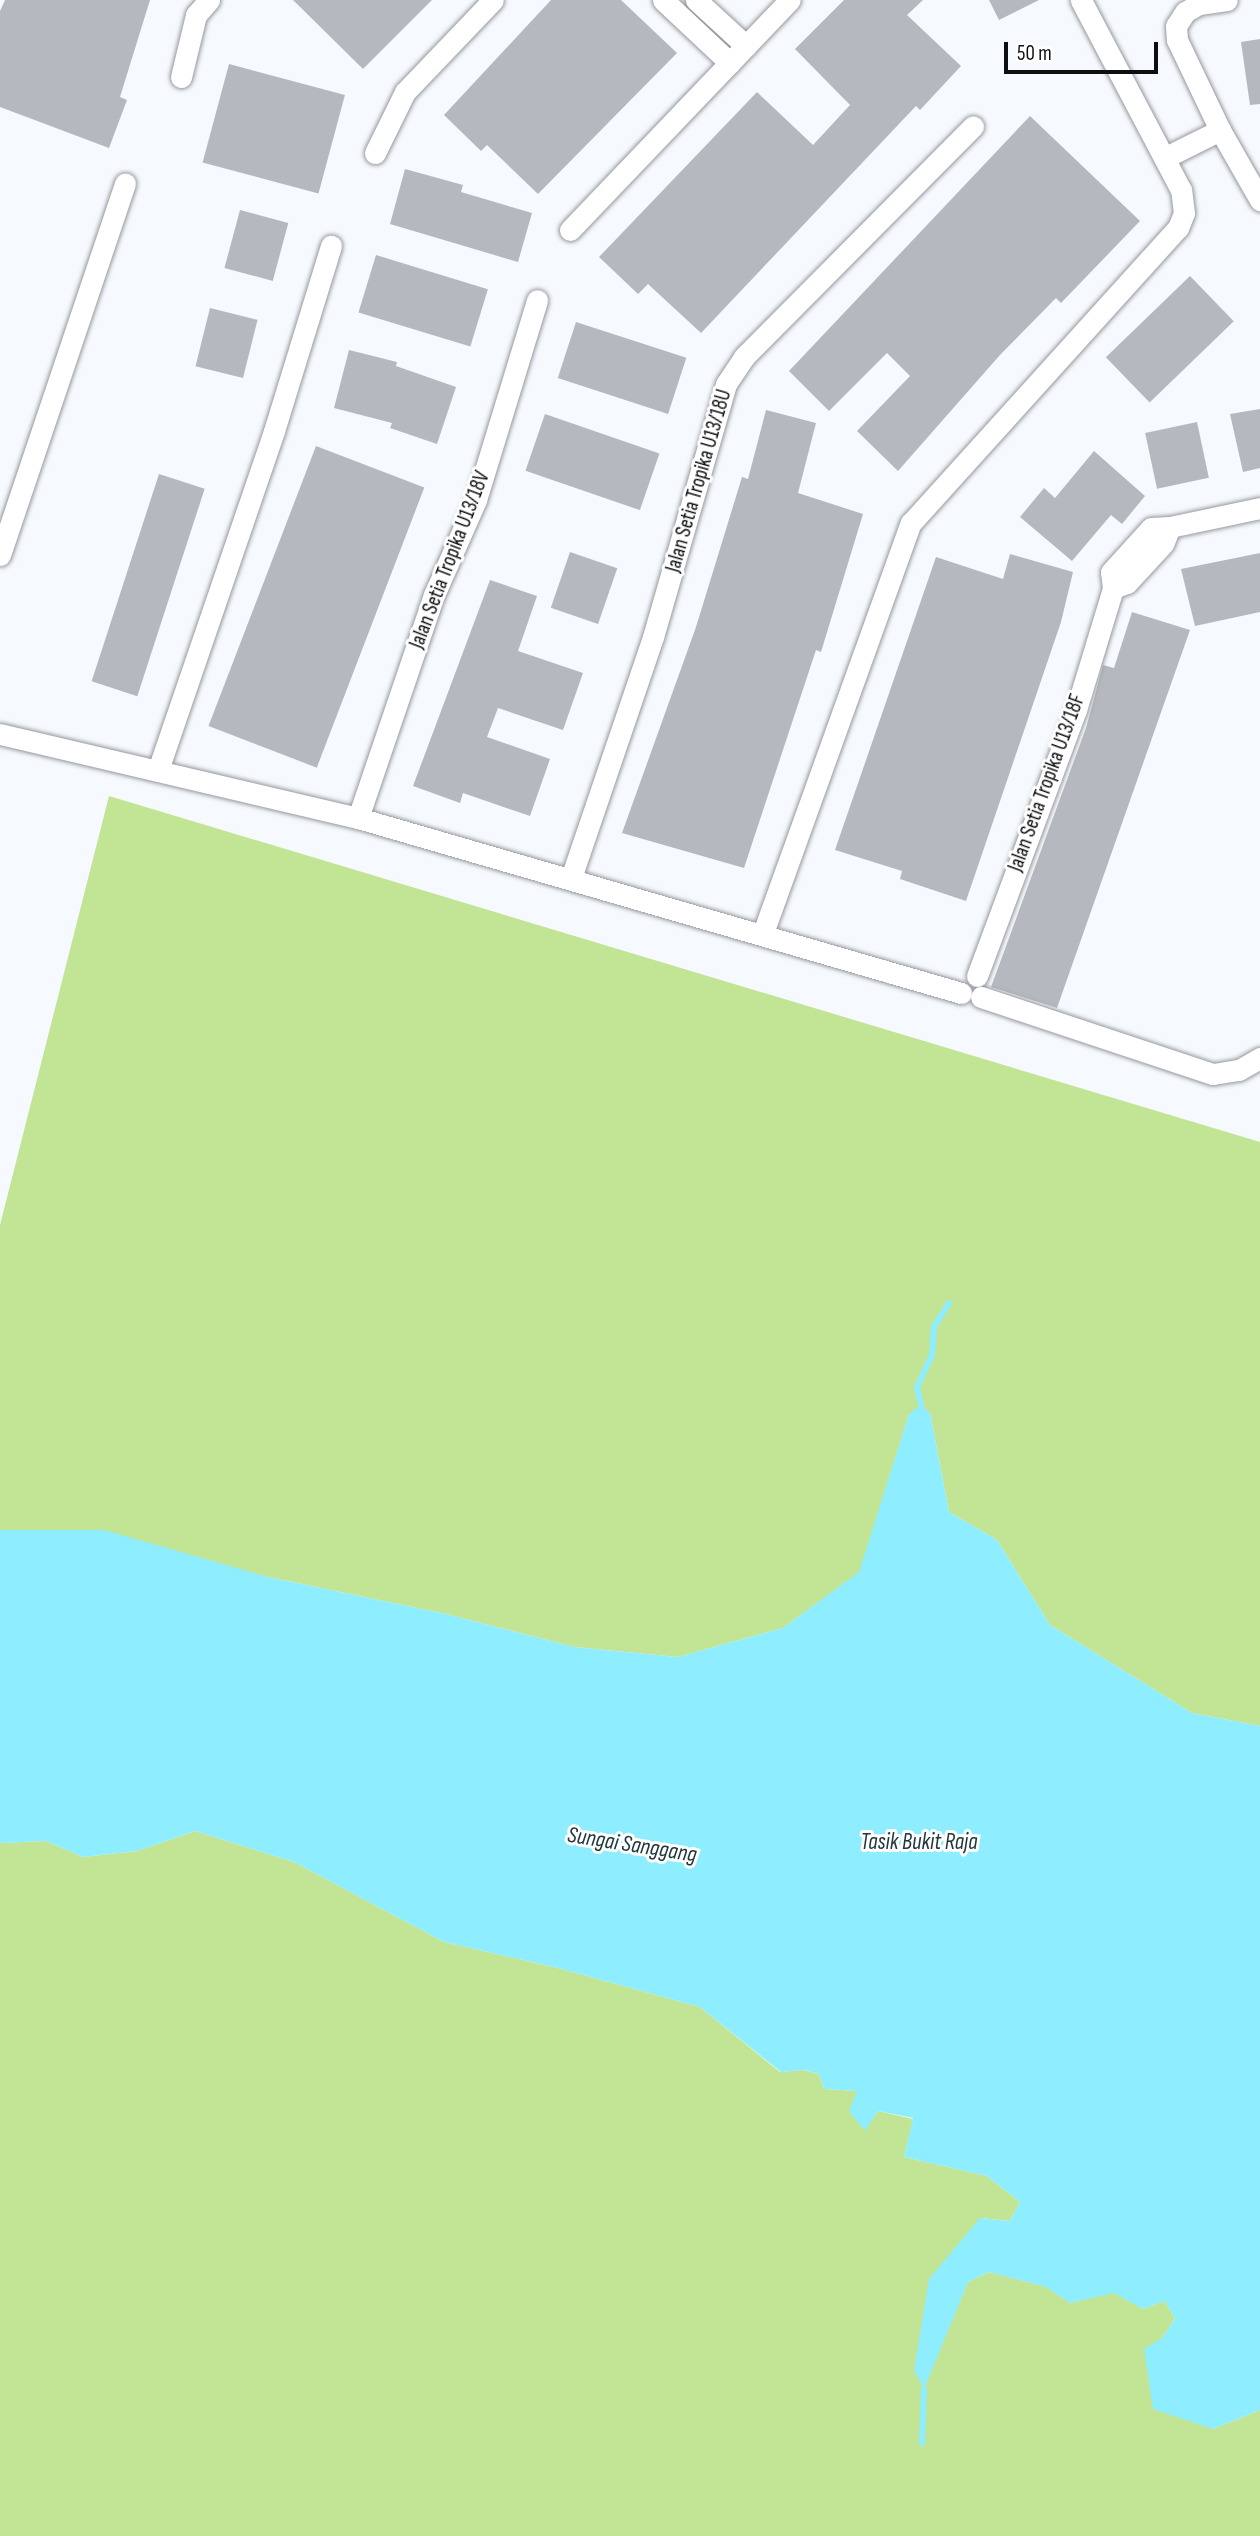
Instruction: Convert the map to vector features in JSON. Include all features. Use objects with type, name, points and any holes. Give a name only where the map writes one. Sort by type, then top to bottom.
[{"type":"street","points":[[181,77],[196,15],[209,0]]},
{"type":"street","points":[[375,153],[405,92],[493,0]]},
{"type":"street","points":[[663,0],[730,63]]},
{"type":"street","points":[[696,0],[746,46]]},
{"type":"street","points":[[570,230],[790,0]]},
{"type":"street","points":[[763,933],[911,523],[1178,228],[1184,213],[1181,190],[1082,0]]},
{"type":"street","points":[[1227,0],[1199,4],[1185,12],[1177,26],[1177,40],[1220,130],[1260,200]]},
{"type":"street","name":"Jalan Setia Tropika U13/18U","points":[[571,877],[653,637],[726,384],[744,357],[973,126]]},
{"type":"street","points":[[1164,158],[1220,130]]},
{"type":"street","points":[[0,555],[125,183]]},
{"type":"street","points":[[158,770],[274,431],[331,246]]},
{"type":"street","name":"Jalan Setia Tropika U13/18V","points":[[358,818],[434,594],[476,500],[537,300]]},
{"type":"street","name":"Jalan Setia Tropika U13/18F","points":[[973,989],[1076,710],[1113,589],[1127,583],[1163,544],[1170,527],[1260,508]]},
{"type":"street","points":[[0,734],[358,818],[763,933],[973,989],[1213,1074],[1240,1070],[1260,1058]]},
{"type":"green space","points":[[109,796],[1260,1142],[1260,1726],[1192,1713],[1050,1625],[997,1540],[949,1512],[930,1413],[909,1414],[860,1572],[783,1628],[678,1657],[574,1647],[446,1614],[268,1577],[43,1533],[0,1530],[0,1225]]},
{"type":"green space","points":[[195,1831],[294,1862],[444,1942],[558,1968],[700,2007],[780,2072],[803,2070],[819,2074],[824,2089],[857,2091],[865,2130],[878,2111],[913,2119],[904,2157],[987,2176],[1020,2202],[1010,2221],[980,2218],[923,2388],[968,2282],[989,2272],[1047,2287],[1070,2303],[1114,2292],[1143,2309],[1165,2301],[1175,2319],[1162,2338],[1213,2429],[1260,2410],[1260,2536],[0,2536],[0,1843],[46,1841],[83,1857],[137,1851]]},
{"type":"water","name":"Tasik Bukit Raja","points":[[921,1405],[930,1413],[949,1512],[997,1540],[1050,1625],[1192,1713],[1260,1726],[1260,2410],[1213,2429],[1153,2409],[1144,2349],[1162,2338],[1175,2319],[1165,2301],[1143,2309],[1114,2293],[1070,2303],[1046,2287],[989,2272],[968,2282],[924,2389],[914,2370],[929,2279],[980,2218],[1010,2221],[1020,2202],[987,2176],[904,2157],[913,2118],[878,2111],[865,2131],[849,2111],[857,2091],[824,2089],[819,2074],[804,2070],[781,2072],[700,2007],[558,1968],[444,1942],[294,1862],[195,1831],[137,1851],[83,1857],[46,1841],[0,1843],[0,1530],[104,1530],[268,1577],[446,1614],[574,1647],[678,1657],[783,1628],[859,1572],[909,1414]]},
{"type":"building","points":[[5,0],[150,0],[120,97],[127,100],[109,148],[0,107],[0,11]]},
{"type":"building","points":[[293,0],[432,0],[363,69]]},
{"type":"building","points":[[551,0],[621,0],[677,53],[538,194],[487,145],[481,151],[444,115]]},
{"type":"building","points":[[844,0],[923,0],[907,15],[961,66],[920,110],[916,106],[701,333],[648,284],[638,294],[599,257],[757,92],[813,145],[850,105],[795,49]]},
{"type":"building","points":[[989,0],[1039,0],[999,20]]},
{"type":"building","points":[[1260,39],[1260,104],[1250,105],[1241,42]]},
{"type":"building","points":[[229,64],[345,95],[319,194],[203,163]]},
{"type":"building","points":[[1030,116],[1140,221],[1061,303],[1056,298],[1000,355],[898,471],[857,431],[910,376],[887,353],[829,411],[789,371]]},
{"type":"building","points":[[405,169],[463,185],[461,192],[532,213],[518,262],[390,224]]},
{"type":"building","points":[[240,210],[288,223],[273,281],[224,268]]},
{"type":"building","points":[[376,255],[488,289],[470,347],[358,312]]},
{"type":"building","points":[[1190,276],[1234,321],[1150,403],[1106,357]]},
{"type":"building","points":[[210,308],[258,320],[243,378],[195,366]]},
{"type":"building","points":[[576,322],[686,358],[668,414],[558,378]]},
{"type":"building","points":[[349,350],[397,362],[396,366],[456,387],[437,444],[390,428],[392,423],[334,408]]},
{"type":"building","points":[[1260,409],[1260,468],[1243,472],[1230,414]]},
{"type":"building","points":[[766,410],[816,423],[798,493],[863,514],[821,652],[816,650],[744,868],[622,833],[696,627],[742,477],[748,479]]},
{"type":"building","points":[[545,414],[659,453],[640,510],[525,471]]},
{"type":"building","points":[[1197,422],[1209,478],[1157,489],[1145,433]]},
{"type":"building","points":[[316,446],[424,488],[317,768],[208,726]]},
{"type":"building","points":[[1094,451],[1145,496],[1122,524],[1111,515],[1072,561],[1020,517],[1044,488],[1055,498]]},
{"type":"building","points":[[159,474],[205,489],[137,696],[92,681]]},
{"type":"building","points":[[570,552],[617,568],[598,624],[551,608]]},
{"type":"building","points":[[1260,553],[1260,612],[1195,626],[1181,569]]},
{"type":"building","points":[[1010,554],[1073,572],[1061,622],[966,901],[900,879],[902,871],[835,850],[936,557],[1003,579]]},
{"type":"building","points":[[490,580],[537,596],[518,651],[583,673],[563,730],[498,708],[487,737],[550,759],[530,816],[463,793],[460,803],[413,786]]},
{"type":"building","points":[[1132,612],[1190,630],[1057,1008],[991,987],[1086,728],[1103,665],[1114,668]]},
{"type":"waterway","points":[[921,1405],[917,1387],[932,1355],[934,1327],[949,1303]]},
{"type":"waterway","points":[[922,2443],[924,2389]]},
{"type":"water label","name":"Sungai Sanggang","points":[[632,1845]]}]
